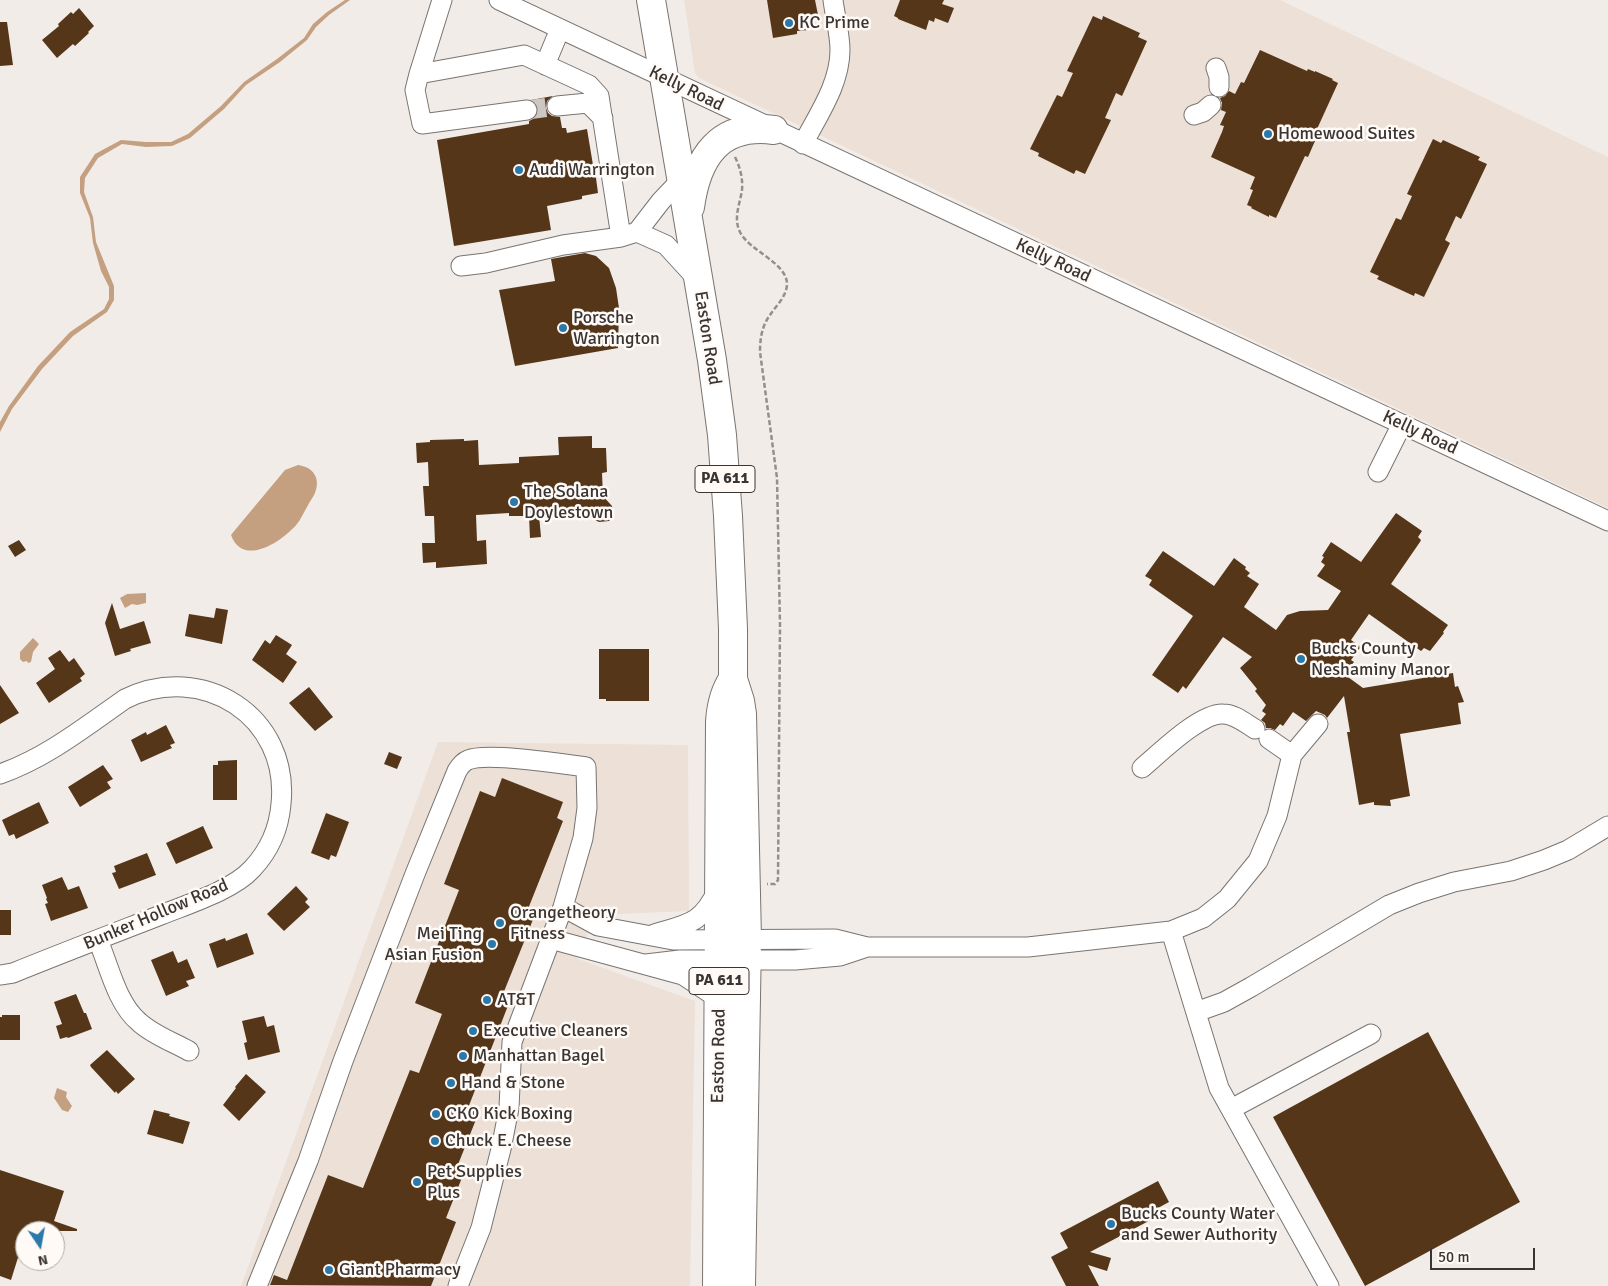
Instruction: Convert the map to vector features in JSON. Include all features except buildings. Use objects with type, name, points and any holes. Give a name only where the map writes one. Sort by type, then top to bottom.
[{"type":"highway","name":"Easton Road","points":[[651,0],[712,360],[722,435],[728,516],[733,629],[733,678],[742,714],[733,950],[741,1286]]},
{"type":"highway","points":[[689,221],[691,201],[703,162],[719,141],[740,130],[760,128],[774,130]]},
{"type":"highway","name":"Easton Road","points":[[717,1286],[719,999],[733,950],[720,883],[720,722],[721,706],[733,678]]},
{"type":"street","points":[[442,0],[415,90],[422,124],[527,110]]},
{"type":"street","name":"Kelly Road","points":[[498,0],[1608,521]]},
{"type":"street","points":[[803,144],[836,77],[840,50],[833,0]]},
{"type":"street","points":[[545,65],[560,29]]},
{"type":"street","points":[[419,74],[524,55],[589,85],[599,96],[629,235]]},
{"type":"street","points":[[1216,68],[1219,77],[1219,87]]},
{"type":"street","points":[[557,106],[588,103],[603,118]]},
{"type":"street","points":[[1194,115],[1203,112],[1212,105]]},
{"type":"street","points":[[629,235],[681,180]]},
{"type":"street","points":[[461,266],[486,263],[563,245],[629,235],[666,245],[699,281]]},
{"type":"street","points":[[1378,472],[1402,424]]},
{"type":"street","name":"Bunker Hollow Road","points":[[0,774],[22,766],[44,754],[125,699],[138,693],[166,686],[187,687],[204,690],[224,698],[237,705],[254,720],[271,744],[277,757],[282,792],[280,814],[266,852],[242,878],[229,886],[183,906],[98,940],[13,972],[0,975]]},
{"type":"street","points":[[1142,768],[1196,723],[1210,716],[1224,714],[1238,718],[1292,755]]},
{"type":"street","points":[[563,907],[598,926],[622,932],[796,960],[840,956],[867,947],[1028,946],[1171,931],[1203,918],[1227,899],[1258,861],[1277,816],[1292,755],[1318,724]]},
{"type":"street","points":[[257,1286],[308,1161],[343,1061],[415,874],[461,765],[479,757],[496,757],[586,767],[587,808],[584,838],[563,907],[512,1042],[509,1108],[501,1149],[480,1228],[458,1286]]},
{"type":"street","points":[[1196,1012],[1224,1002],[1389,905],[1454,882],[1511,870],[1544,860],[1568,850],[1608,826]]},
{"type":"street","points":[[650,935],[689,924],[700,916],[710,905],[720,883]]},
{"type":"street","points":[[1171,931],[1219,1088],[1329,1286]]},
{"type":"street","points":[[551,939],[682,975],[719,999]]},
{"type":"street","points":[[98,940],[122,1000],[129,1012],[139,1023],[151,1031],[190,1051]]},
{"type":"street","points":[[646,964],[733,950]]},
{"type":"street","points":[[1231,1110],[1372,1034]]},
{"type":"path","points":[[732,152],[740,168],[742,178],[742,190],[737,212],[738,229],[742,237],[776,265],[787,280],[787,287],[766,323],[760,340],[777,478],[780,625],[778,880],[775,884],[766,884]]},
{"type":"shaded area","points":[[345,0],[350,0],[316,27],[307,40],[280,62],[246,85],[224,109],[190,138],[172,146],[146,147],[122,144],[98,158],[85,178],[84,192],[93,217],[96,242],[114,286],[114,300],[107,312],[73,336],[42,369],[12,409],[0,432],[0,422],[9,406],[38,366],[70,332],[104,309],[109,299],[109,287],[101,271],[93,243],[90,218],[80,193],[80,177],[95,154],[121,140],[171,142],[188,134],[221,106],[244,82],[304,38],[313,24]]},
{"type":"shaded area","points":[[684,0],[1280,0],[1608,157],[1608,508],[699,78],[695,73]]},
{"type":"shaded area","points":[[298,465],[312,471],[317,483],[314,495],[301,518],[291,531],[273,544],[253,551],[244,550],[237,545],[231,535],[285,470]]},
{"type":"shaded area","points":[[146,593],[146,603],[132,604],[125,608],[120,598],[127,594]]},
{"type":"shaded area","points":[[33,638],[39,644],[33,652],[31,662],[23,662],[20,659],[20,652]]},
{"type":"shaded area","points":[[438,742],[688,745],[689,911],[595,915],[578,959],[695,1001],[690,1286],[241,1286]]},
{"type":"shaded area","points":[[57,1088],[67,1092],[66,1097],[72,1106],[68,1112],[62,1110],[54,1098]]},
{"type":"tunnel","points":[[527,110],[557,106]]},
{"type":"place","name":"KC Prime","points":[[789,23]]},
{"type":"place","name":"Homewood Suites","points":[[1268,134]]},
{"type":"place","name":"Audi Warrington","points":[[519,170]]},
{"type":"place","name":"Porsche Warrington","points":[[563,328]]},
{"type":"place","name":"The Solana Doylestown","points":[[514,502]]},
{"type":"place","name":"Bucks County Neshaminy Manor","points":[[1301,659]]},
{"type":"place","name":"Orangetheory Fitness","points":[[500,923]]},
{"type":"place","name":"Mei Ting Asian Fusion","points":[[492,944]]},
{"type":"place","name":"AT&T","points":[[487,1000]]},
{"type":"place","name":"Executive Cleaners","points":[[473,1031]]},
{"type":"place","name":"Manhattan Bagel","points":[[463,1056]]},
{"type":"place","name":"Hand & Stone","points":[[451,1083]]},
{"type":"place","name":"CKO Kick Boxing","points":[[436,1114]]},
{"type":"place","name":"Chuck E. Cheese","points":[[435,1141]]},
{"type":"place","name":"Pet Supplies Plus","points":[[417,1182]]},
{"type":"place","name":"Bucks County Water and Sewer Authority","points":[[1111,1224]]},
{"type":"place","name":"Giant Pharmacy","points":[[329,1270]]}]
